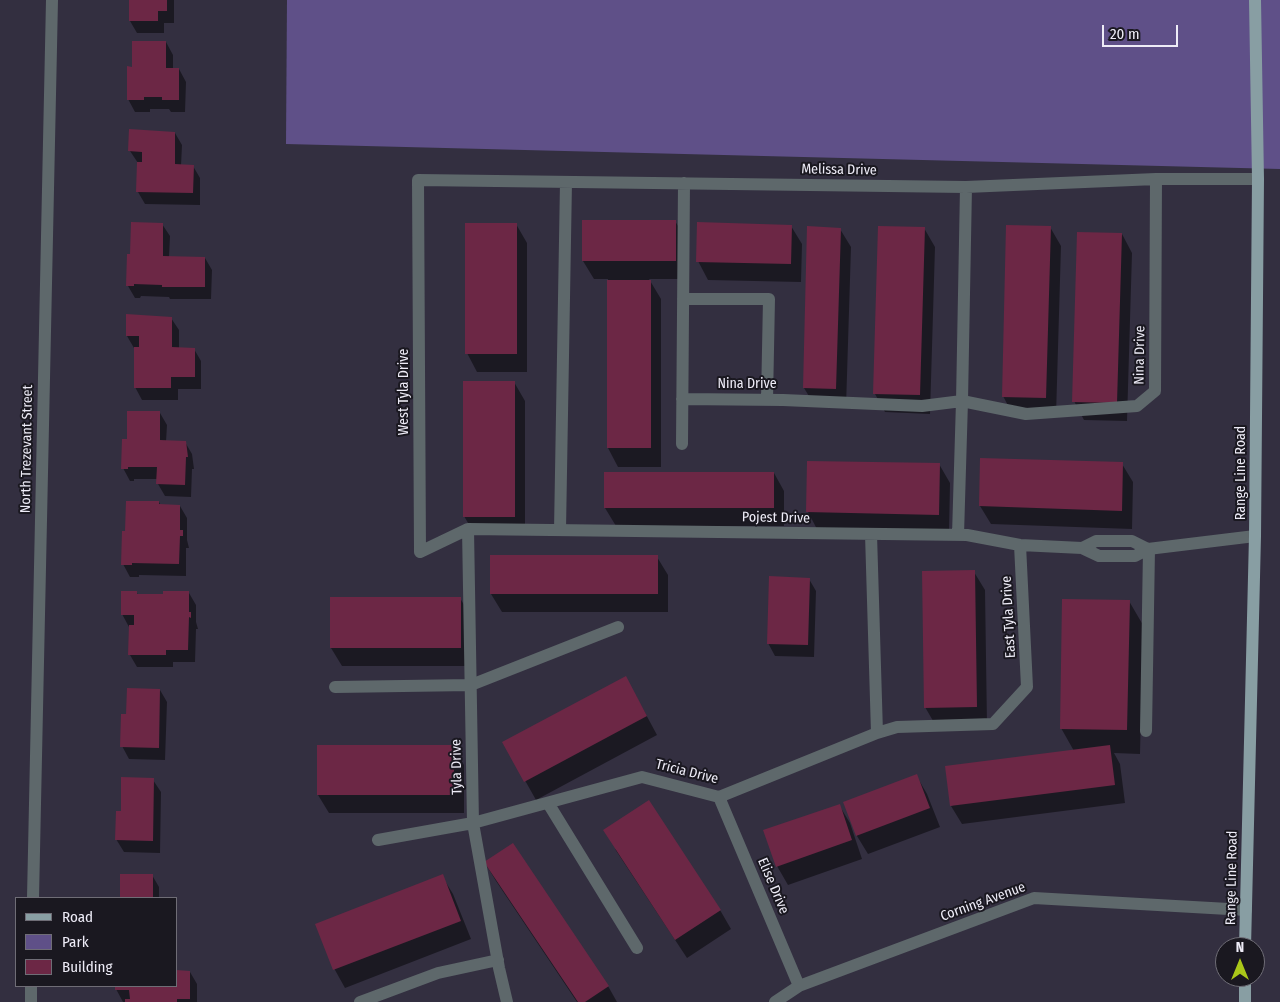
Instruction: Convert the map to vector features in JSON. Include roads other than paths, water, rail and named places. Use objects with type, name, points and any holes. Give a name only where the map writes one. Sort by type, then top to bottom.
[{"type":"main road","name":"Range Line Road","points":[[1245,937],[1255,536],[1258,179],[1255,0]]},
{"type":"main road","points":[[1245,987],[1245,1002]]},
{"type":"street","name":"North Trezevant Street","points":[[33,897],[52,0]]},
{"type":"street","name":"Melissa Drive","points":[[418,180],[966,187],[1156,179],[1258,179]]},
{"type":"street","name":"Nina Drive","points":[[682,399],[922,406],[962,401],[1026,414],[1137,406],[1155,391],[1156,179]]},
{"type":"street","name":"West Tyla Drive","points":[[418,180],[420,552],[468,529]]},
{"type":"street","points":[[560,530],[566,182]]},
{"type":"street","points":[[682,444],[684,183]]},
{"type":"street","points":[[958,535],[966,187]]},
{"type":"street","points":[[683,299],[769,300],[767,400]]},
{"type":"street","name":"Pojest Drive","points":[[468,529],[967,535],[1020,545],[1082,548],[1099,556],[1135,556],[1148,548],[1255,536]]},
{"type":"street","name":"Tyla Drive","points":[[468,529],[473,823],[507,1002]]},
{"type":"street","points":[[871,534],[877,733]]},
{"type":"street","name":"East Tyla Drive","points":[[1020,545],[1027,687]]},
{"type":"street","points":[[1146,731],[1148,548]]},
{"type":"street","points":[[335,686],[471,685],[618,627]]},
{"type":"street","name":"Tricia Drive","points":[[378,840],[473,823],[642,777],[719,797],[897,726],[992,724],[1027,687]]},
{"type":"street","name":"Elise Drive","points":[[719,797],[799,986]]},
{"type":"street","points":[[548,803],[636,948]]},
{"type":"street","name":"Corning Avenue","points":[[775,1002],[799,986],[1034,898],[1246,910]]},
{"type":"street","points":[[360,1002],[438,973],[498,960]]},
{"type":"street","points":[[31,987],[31,1002]]}]
